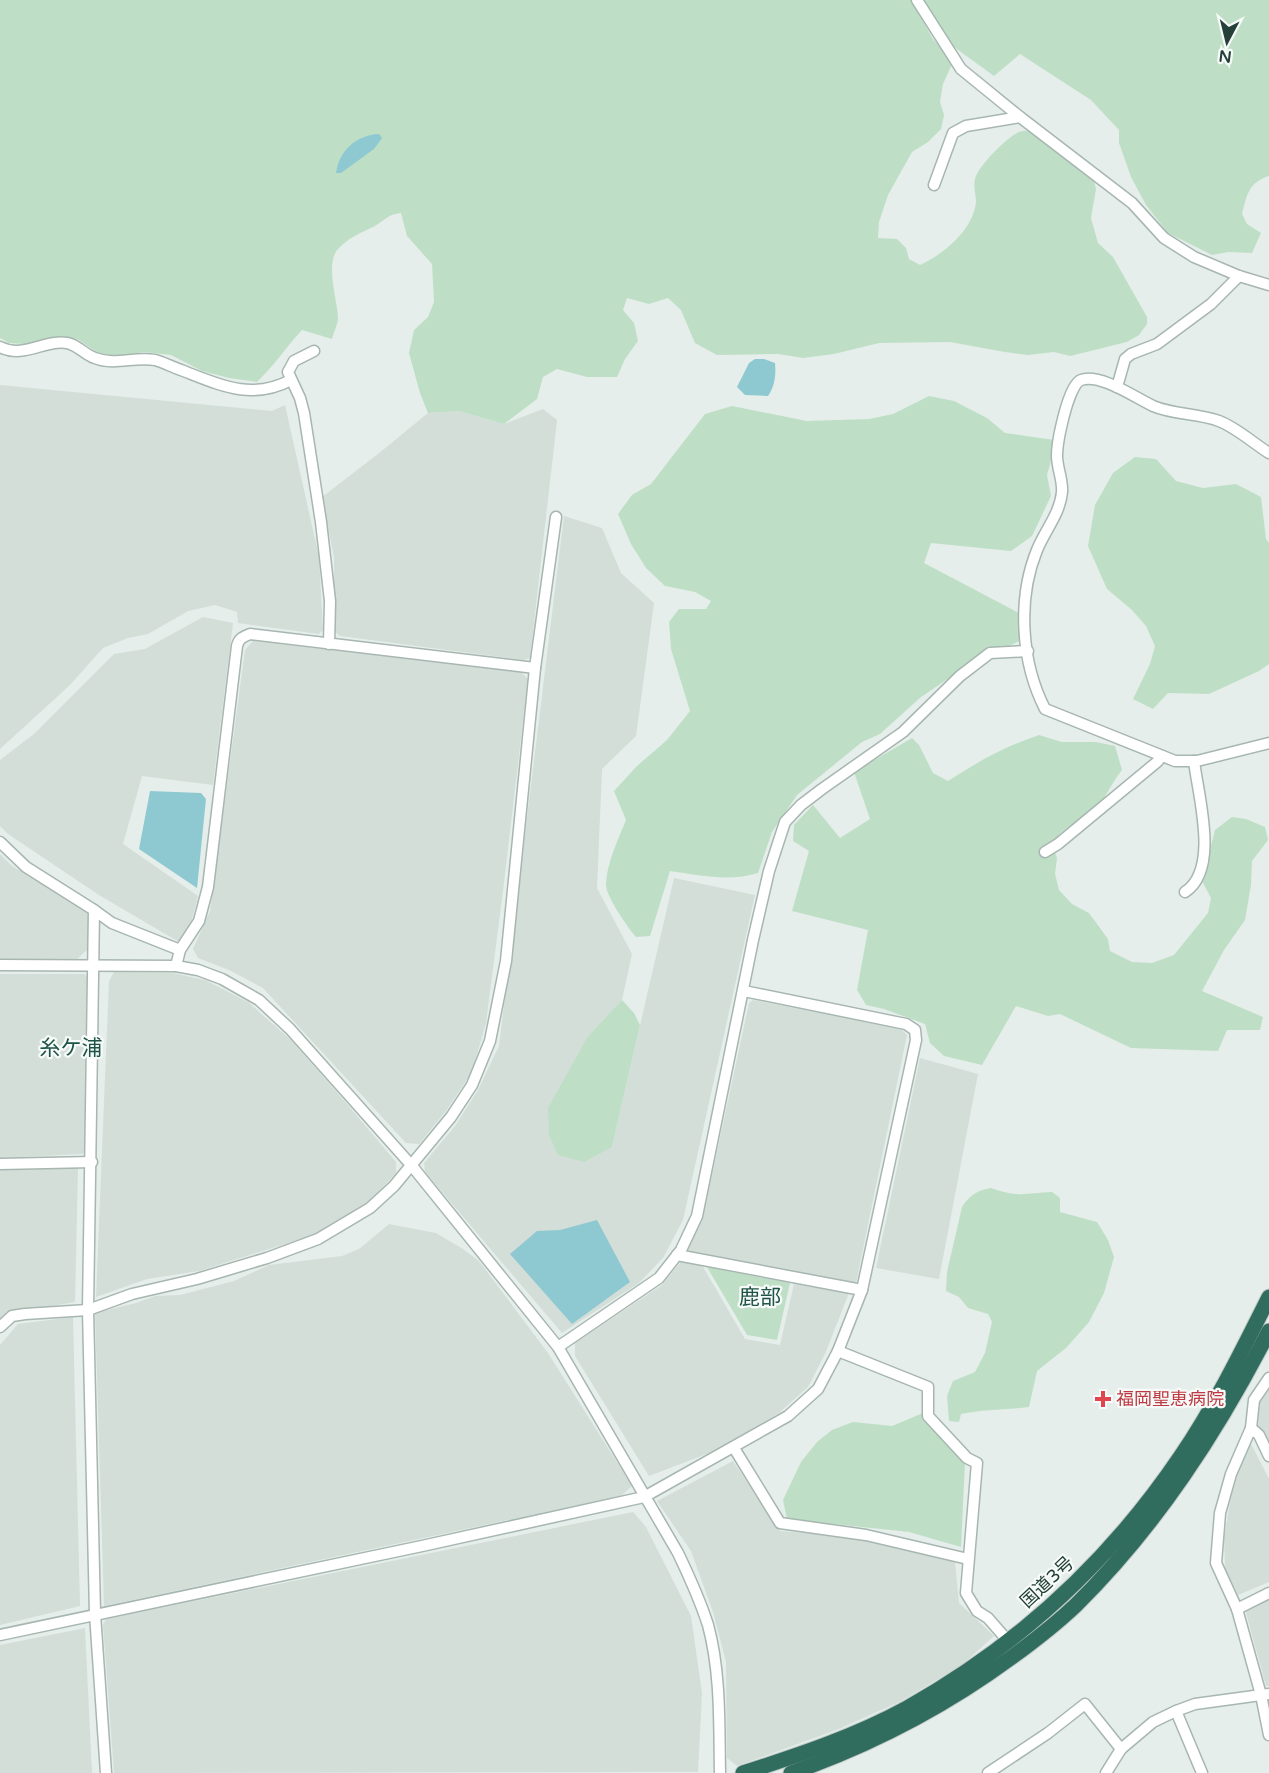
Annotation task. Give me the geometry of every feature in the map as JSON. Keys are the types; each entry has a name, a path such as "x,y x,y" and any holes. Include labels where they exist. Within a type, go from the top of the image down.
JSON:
{"highway":[{"name":"国道3号","path":"743,1773 827,1744 906,1708 966,1672 1026,1629 1064,1595 1106,1552 1139,1513 1181,1455 1238,1359 1269,1297"},
{"name":"国道3号","path":"791,1773 862,1746 914,1720 979,1681 1035,1640 1074,1607 1149,1525 1192,1465 1230,1404 1269,1331"}],"street":[{"path":"917,0 961,69 1132,203 1164,238 1194,257 1239,276 1269,285"},
{"path":"934,185 953,134 966,126 1020,117"},
{"path":"1117,387 1125,359 1131,354 1157,344 1211,304 1239,276"},
{"path":"0,346 3,349 26,351 57,342 70,343 94,358 112,363 154,360 220,385 250,391 267,391 291,380"},
{"path":"314,351 294,361 288,372 304,413 321,522 330,601 328,644"},
{"path":"1269,453 1222,422 1202,415 1179,413 1154,406 1117,387 1090,379 1082,379 1074,384 1067,403 1057,456 1062,490 1058,512 1041,540 1030,568 1024,617 1037,694 1045,709 1175,761 1194,761 1269,743"},
{"path":"0,1327 12,1316 88,1310 132,1294 197,1279 267,1258 318,1239 370,1209 412,1166 452,1117 472,1085 490,1041 506,961 535,668 556,516"},
{"path":"176,966 180,950 199,921 208,887 238,641 250,634 535,668"},
{"path":"558,1347 659,1278 678,1255 697,1215 769,870 785,822 801,805 903,732 960,676 990,653 1028,651"},
{"path":"1045,852 1058,844 1162,756"},
{"path":"1185,891 1194,886 1203,865 1205,827 1194,761"},
{"path":"0,842 26,867 112,923 180,950"},
{"path":"94,910 88,1310 95,1614 106,1773"},
{"path":"0,965 176,966 198,970 222,979 259,1000 290,1029 412,1166 558,1347 678,1553 693,1584 708,1627 717,1683 720,1773"},
{"path":"0,1635 644,1497 788,1416 818,1389 838,1352 862,1290 916,1040 915,1030 906,1024 744,991"},
{"path":"0,1164 92,1162"},
{"path":"678,1255 862,1290"},
{"path":"838,1352 928,1387 928,1416 967,1458 977,1463 966,1593 977,1611 988,1618 1008,1641"},
{"path":"1269,1378 1254,1400 1251,1428 1231,1474 1220,1513 1216,1550 1216,1563 1237,1609 1265,1694 1269,1735"},
{"path":"1251,1428 1259,1435 1269,1456"},
{"path":"734,1448 780,1523 866,1535 968,1559"},
{"path":"1237,1609 1269,1593"},
{"path":"1106,1773 1121,1749 1153,1722 1195,1704 1265,1694"},
{"path":"991,1773 1085,1704 1121,1749"},
{"path":"1176,1711 1202,1773"}],"shaded area":[{"path":"0,385 272,411 285,405 319,557 323,630 319,634 238,623 237,612 215,605 188,611 148,634 128,638 103,648 70,685 0,749"},
{"path":"543,409 557,420 530,658 523,660 340,636 334,631 334,557 322,497 428,413 459,411 504,424"},
{"path":"564,516 602,528 621,573 654,603 636,736 602,769 597,888 632,954 622,1000 588,1036 612,1147 674,878 755,895 683,1220 663,1258 639,1283 562,1333 425,1172 424,1163 455,1126 478,1090 499,1046"},
{"path":"203,617 233,623 213,785 142,776 123,844 198,896 191,923 179,942 99,895 8,834 0,826 0,760 34,734 114,654 145,649"},
{"path":"253,641 521,672 528,679 486,1023 472,1072 446,1111 419,1144 406,1143 263,988 229,970 198,958 193,949 210,911 245,650"},
{"path":"0,854 12,866 88,910 89,948 75,961 0,960"},
{"path":"114,972 173,973 205,980 248,1002 291,1040 347,1104 396,1162 396,1173 373,1198 323,1232 199,1271 147,1279 96,1297 109,981"},
{"path":"0,974 84,974 93,981 86,1151 82,1154 0,1158"},
{"path":"753,1000 901,1029 907,1035 856,1283 687,1251 703,1217 749,1003"},
{"path":"920,1058 978,1074 939,1279 876,1268"},
{"path":"78,1168 75,1302 11,1313 0,1324 0,1170"},
{"path":"389,1224 436,1233 479,1261 548,1353 632,1486 621,1496 104,1606 95,1313 155,1296 180,1295 234,1281 269,1265 342,1256 359,1249"},
{"path":"681,1262 702,1265 745,1339 780,1345 794,1284 849,1293 825,1354 808,1387 780,1412 730,1445 649,1476 575,1356 575,1343 662,1285"},
{"path":"73,1317 80,1606 0,1625 0,1345 18,1324"},
{"path":"1269,1388 1269,1447 1258,1428 1259,1403"},
{"path":"1248,1438 1269,1479 1269,1582 1238,1595 1225,1568 1224,1538 1230,1502"},
{"path":"733,1461 780,1531 882,1539 954,1552 959,1603 994,1636 962,1665 899,1702 839,1729 737,1766 727,1758 726,1662 713,1612 691,1551 657,1501"},
{"path":"633,1512 646,1527 691,1616 702,1693 698,1772 114,1773 103,1625 106,1619"},
{"path":"1269,1598 1269,1686 1266,1686 1245,1609"},
{"path":"85,1628 92,1773 0,1773 0,1645"}],"green space":[{"path":"0,0 911,0 933,39 953,62 943,84 940,102 944,115 941,129 928,142 912,152 888,195 879,222 878,238 897,239 906,248 909,259 920,265 947,248 963,231 974,212 975,179 987,160 1014,135 1021,131 1037,130 1093,178 1096,189 1091,218 1098,243 1113,257 1147,317 1147,324 1139,335 1127,342 1070,356 1054,352 1028,355 950,342 879,343 834,354 803,358 778,354 717,355 695,343 681,310 668,298 649,304 627,298 623,310 634,323 638,341 625,359 617,377 587,377 557,369 543,377 537,399 504,424 459,411 428,413 409,353 414,330 428,317 434,302 432,264 407,236 401,213 389,216 350,239 334,255 332,272 338,317 332,339 302,330 257,382 202,371 171,355 144,352 113,357 95,351 79,340 57,337 25,344 9,343 0,338"},
{"path":"922,0 1269,0 1269,176 1257,182 1250,190 1242,214 1247,224 1261,233 1252,253 1228,252 1212,255 1168,233 1146,205 1131,177 1119,143 1119,130 1091,100 1020,54 994,76 950,44"},
{"path":"929,396 954,401 987,418 1005,433 1054,440 1047,475 1051,496 1032,536 1011,551 931,543 924,563 1019,613 1019,641 958,672 921,697 880,734 862,742 797,795 772,832 758,873 725,877 670,871 650,936 636,937 609,896 606,884 616,843 626,820 614,791 637,766 667,740 690,711 671,649 669,622 679,609 706,609 711,601 695,592 665,586 646,568 631,544 618,514 632,495 651,484 705,414 732,406 807,421 869,419 893,414"},
{"path":"1135,457 1156,459 1176,481 1203,488 1236,484 1261,497 1266,539 1269,543 1269,664 1209,694 1168,693 1153,709 1133,699 1150,664 1155,646 1146,626 1132,610 1107,589 1088,546 1095,505 1113,473"},
{"path":"1039,735 1062,742 1096,742 1115,746 1122,770 1098,806 1061,833 1052,845 1057,858 1055,874 1059,890 1072,904 1089,913 1108,939 1110,951 1132,962 1152,963 1174,955 1208,913 1211,898 1202,881 1215,830 1232,817 1246,819 1265,827 1268,840 1252,861 1251,885 1245,920 1224,950 1202,991 1263,1017 1260,1030 1227,1030 1218,1051 1131,1048 1060,1014 1048,1016 1016,1006 982,1065 944,1056 930,1043 925,1024 866,1005 857,990 868,930 792,911 809,851 793,841 794,825 813,805 840,838 870,819 854,772 912,738 919,745 933,773 948,781 992,755"},
{"path":"622,1000 634,1013 640,1025 612,1147 584,1162 558,1155 549,1135 548,1108 588,1036"},
{"path":"991,1188 1015,1194 1052,1192 1060,1198 1060,1212 1097,1222 1108,1240 1114,1257 1104,1293 1089,1322 1066,1348 1037,1371 1029,1407 969,1412 961,1414 959,1422 949,1421 947,1396 953,1381 975,1372 985,1353 992,1322 988,1314 968,1308 959,1297 946,1291 947,1272 962,1207 974,1194"},
{"path":"707,1267 790,1283 777,1340 747,1335"},
{"path":"923,1413 954,1444 965,1463 961,1547 909,1532 787,1519 783,1500 801,1462 817,1442 832,1430 853,1422 892,1426"}],"water":[{"path":"379,134 382,138 374,149 341,173 336,173 341,157 350,145 363,137"},
{"path":"755,359 775,363 774,380 768,396 745,395 737,387 749,363"},
{"path":"150,791 201,793 206,799 197,888 139,849"},
{"path":"597,1220 630,1282 572,1324 510,1254 537,1231 560,1230"}],"place":[{"name":"福岡聖恵病院","path":"1103,1399"}],"district":[{"name":"糸ケ浦","path":"71,1048"},
{"name":"鹿部","path":"760,1297"}]}
